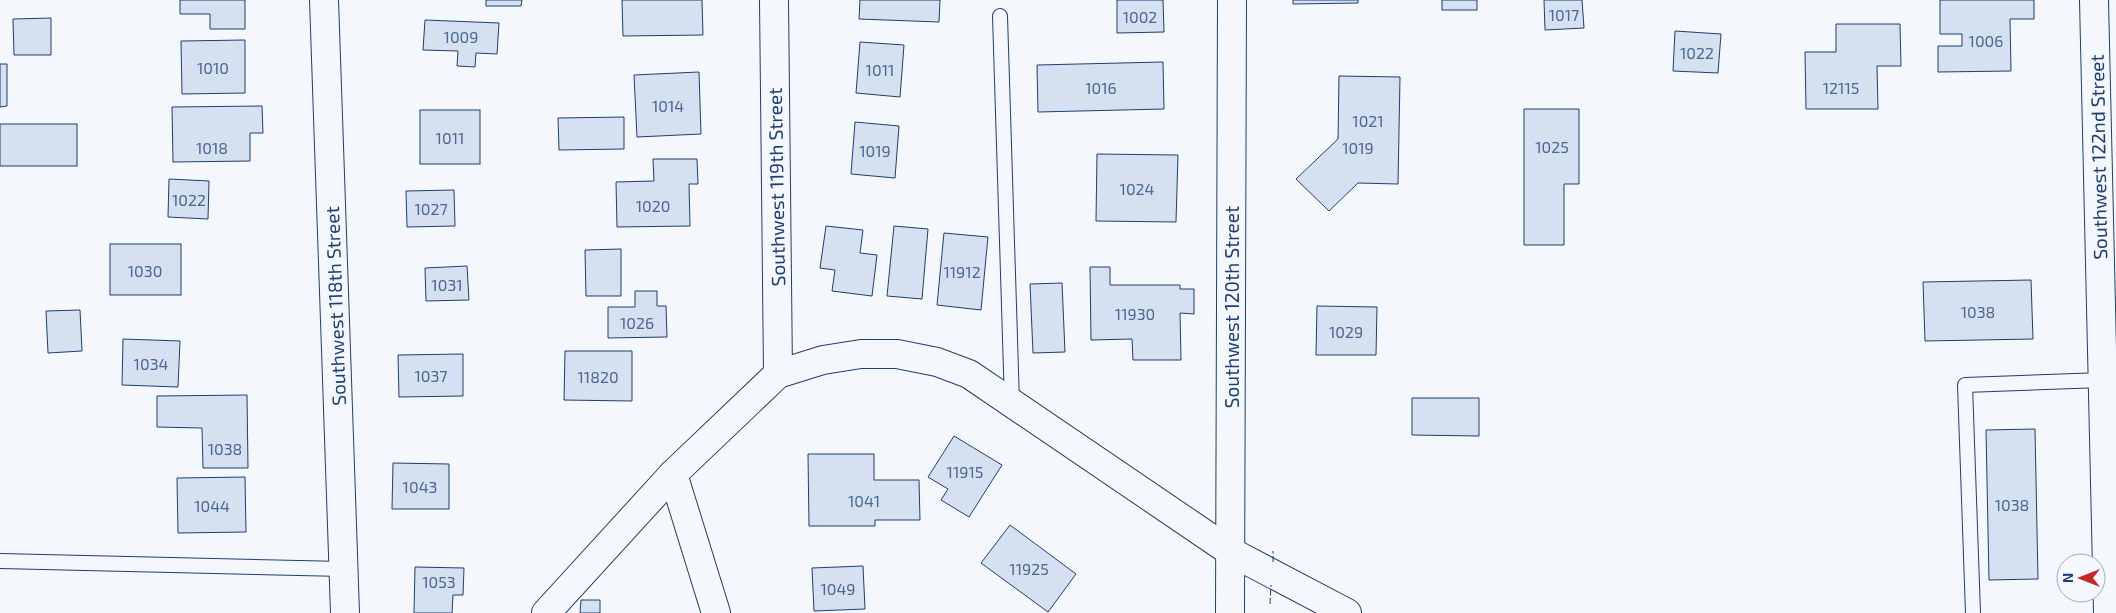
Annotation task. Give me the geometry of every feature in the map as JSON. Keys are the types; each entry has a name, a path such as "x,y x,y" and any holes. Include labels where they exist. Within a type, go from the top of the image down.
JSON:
{"street":[{"name":"Southwest 118th Street","path":"324,0 345,613"},
{"name":"Southwest 119th Street","path":"774,0 778,374"},
{"name":"Southwest 120th Street","path":"1230,613 1232,0"},
{"name":"Southwest 122nd Street","path":"2094,0 2103,380 2110,440 2108,613"},
{"path":"546,613 673,474 778,374 823,360 861,354 897,354 937,362 969,374 1231,552 1347,613"},
{"path":"673,474 716,613"}],"lane":[{"path":"1000,16 1012,403"},
{"path":"1973,613 1964,385 2103,380"},
{"path":"0,561 344,569"}],"building":[{"path":"180,0 245,0 245,29 210,29 210,14 180,14"},
{"path":"486,0 522,0 521,6 486,6"},
{"path":"622,0 702,0 703,35 623,36"},
{"path":"860,0 940,0 939,22 859,19"},
{"path":"1117,0 1163,0 1164,32 1117,33"},
{"path":"1293,0 1358,0 1358,3 1293,4"},
{"path":"1442,0 1477,0 1477,10 1442,10"},
{"path":"1544,0 1582,0 1584,28 1545,30"},
{"path":"1940,0 2034,0 2034,19 2010,19 2011,71 1938,72 1938,46 1962,46 1962,34 1940,34"},
{"path":"51,18 51,55 14,55 13,19"},
{"path":"425,20 499,23 497,54 476,53 475,67 457,66 458,51 423,50"},
{"path":"1836,24 1900,24 1901,66 1877,66 1878,109 1806,109 1805,52 1836,52"},
{"path":"1675,31 1721,34 1718,73 1673,71"},
{"path":"245,40 245,93 182,94 181,41"},
{"path":"860,42 904,45 900,97 856,93"},
{"path":"1163,62 1164,109 1038,112 1037,65"},
{"path":"0,64 7,64 7,106 0,107"},
{"path":"699,72 701,134 637,137 634,75"},
{"path":"1339,76 1400,77 1398,184 1358,183 1329,211 1296,179 1338,139"},
{"path":"262,106 263,133 250,133 250,161 173,162 172,107"},
{"path":"1524,109 1579,109 1579,184 1564,184 1564,245 1524,245"},
{"path":"420,110 480,110 480,164 420,164"},
{"path":"624,117 624,149 559,150 558,118"},
{"path":"855,122 899,126 895,178 851,174"},
{"path":"0,124 77,124 77,166 0,166"},
{"path":"1097,154 1178,155 1176,222 1096,221"},
{"path":"653,159 697,159 698,184 689,184 690,226 617,227 616,182 654,181"},
{"path":"169,179 209,181 208,219 168,217"},
{"path":"454,190 455,226 407,227 406,191"},
{"path":"826,226 863,230 860,253 877,255 872,296 832,291 835,270 820,268"},
{"path":"894,226 928,229 922,299 887,296"},
{"path":"944,233 988,237 981,310 937,305"},
{"path":"110,244 181,244 181,295 110,295"},
{"path":"621,249 621,296 586,296 585,250"},
{"path":"467,266 469,300 426,301 425,268"},
{"path":"1090,267 1110,267 1110,285 1180,285 1180,289 1194,289 1194,314 1180,313 1181,360 1133,360 1132,339 1091,340"},
{"path":"2031,280 2033,339 1925,341 1923,282"},
{"path":"1062,283 1065,352 1033,353 1030,284"},
{"path":"635,291 657,291 657,306 666,306 667,337 608,338 608,307 635,307"},
{"path":"1317,306 1377,307 1376,355 1316,355"},
{"path":"80,310 82,351 48,353 46,311"},
{"path":"123,339 180,341 178,387 122,385"},
{"path":"565,351 632,351 632,401 564,400"},
{"path":"463,354 463,396 399,397 398,355"},
{"path":"247,395 248,468 203,468 202,428 157,427 157,396"},
{"path":"1412,398 1479,398 1479,436 1412,435"},
{"path":"2035,429 2038,579 1989,580 1986,430"},
{"path":"954,436 1002,465 969,517 941,500 948,489 928,477"},
{"path":"808,454 874,454 874,480 919,480 920,520 875,520 875,526 809,526"},
{"path":"393,463 449,464 449,509 392,509"},
{"path":"245,477 246,532 178,533 177,478"},
{"path":"1010,525 1076,574 1048,612 981,563"},
{"path":"863,566 865,609 814,611 812,568"},
{"path":"415,567 464,568 463,595 453,595 452,613 414,613"},
{"path":"581,600 600,600 600,613 580,613"}],"fence":[{"path":"1273,551 1273,562"},
{"path":"1270,604 1271,585"}]}
